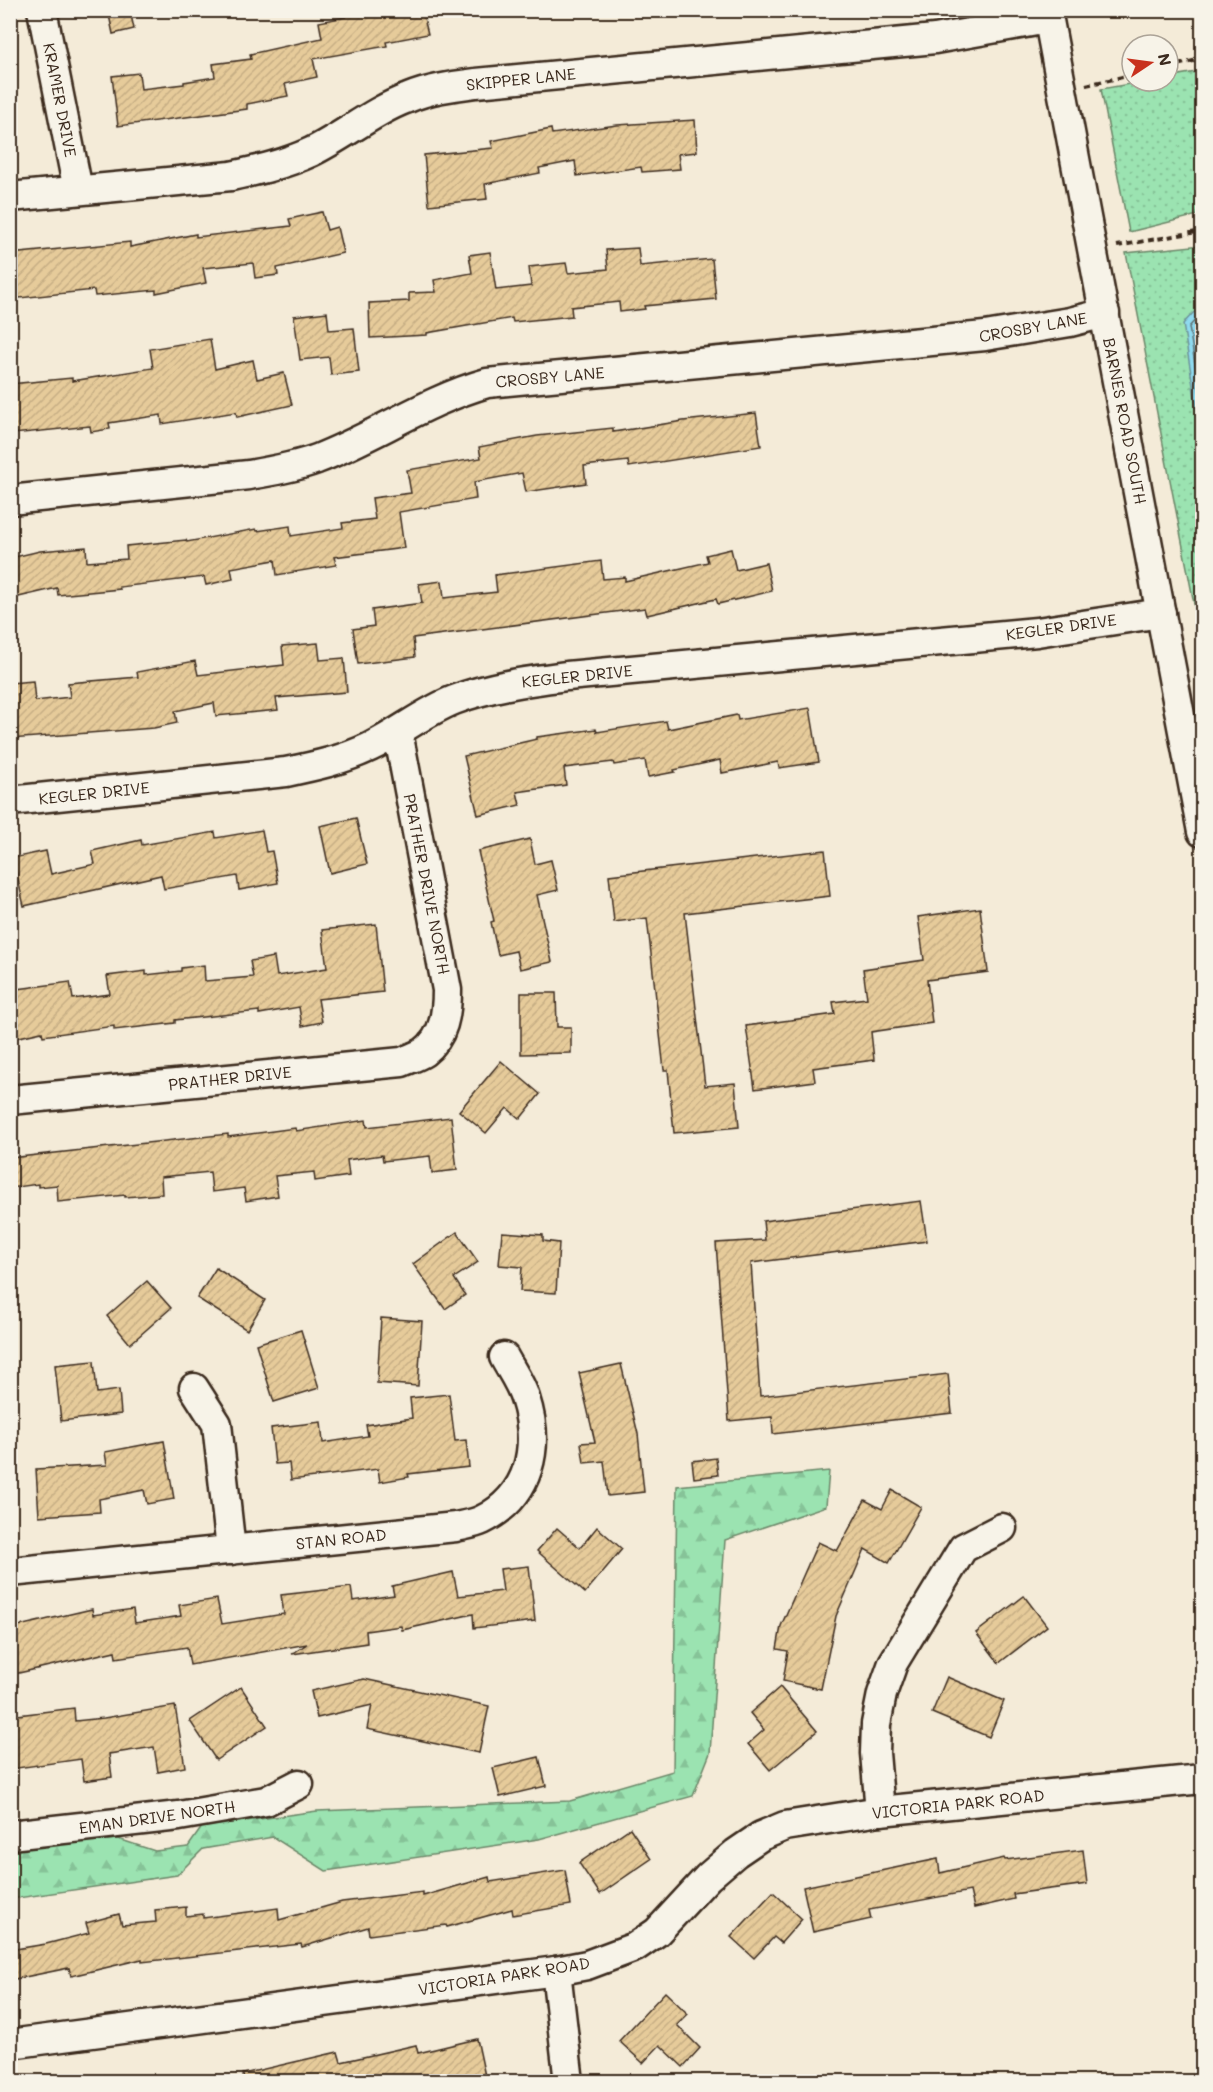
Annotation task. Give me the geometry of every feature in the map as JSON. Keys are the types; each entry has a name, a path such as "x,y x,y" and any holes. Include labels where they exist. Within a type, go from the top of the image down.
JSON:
{"street":[{"name":"KRAMER DRIVE","path":"42,10 78,190"},
{"name":"SKIPPER LANE","path":"10,197 231,176 284,164 312,152 408,97 444,88 935,39 1047,15"},
{"name":"BARNES ROAD SOUTH","path":"1047,15 1203,832"},
{"name":"CROSBY LANE","path":"10,500 249,475 285,469 317,459 346,446 459,391 487,383 986,336 1070,322 1105,313"},
{"name":"KEGLER DRIVE","path":"10,801 325,765 368,748 431,711 456,700 512,684 567,676 1037,632 1161,613"},
{"name":"PRATHER DRIVE NORTH","path":"398,732 447,990 447,1013 440,1035"},
{"name":"PRATHER DRIVE","path":"10,1100 402,1062 424,1052 440,1035"},
{"name":"STAN ROAD","path":"10,1572 456,1527 481,1521 504,1506 520,1490 529,1466 532,1434 525,1398 504,1357"},
{"path":"194,1388 217,1424 231,1550"},
{"path":"880,1811 875,1753 876,1724 882,1694 893,1663 963,1548 1002,1528"},
{"name":"VICTORIA PARK ROAD","path":"10,2044 556,1971 586,1965 635,1947 657,1932 708,1876 761,1836 785,1826 880,1811 1203,1779"},
{"name":"EMAN DRIVE NORTH","path":"10,1835 179,1816 266,1801 299,1784"},
{"path":"556,1971 569,2082"}],"path":[{"path":"1180,64 1203,59"},
{"path":"1062,90 1120,78"},
{"path":"1093,251 1203,231"}],"green space":[{"path":"1202,71 1202,214 1129,232 1101,89 1120,86 1120,93 1180,93 1180,75"},
{"path":"1202,245 1202,645 1126,253"},
{"path":"829,1471 826,1506 725,1540 710,1753 693,1796 539,1839 326,1871 273,1837 203,1849 177,1875 11,1899 10,1846 106,1835 155,1851 188,1847 202,1827 317,1811 570,1801 673,1771 677,1486"}],"water":[{"path":"1202,308 1202,441 1183,324 1193,313"}],"building":[{"path":"108,10 130,10 134,29 113,34"},
{"path":"345,10 422,10 428,34 386,42 387,46 313,59 317,77 285,84 288,96 247,104 247,109 118,126 112,76 139,73 141,89 184,84 184,82 215,77 213,64 251,59 250,54 322,38 319,22 346,17"},
{"path":"695,120 697,152 678,154 680,169 642,172 641,167 577,176 575,161 539,168 540,173 485,184 487,199 429,205 424,155 493,148 491,141 551,129 552,134 617,125"},
{"path":"322,212 327,230 337,227 343,253 277,268 278,275 255,278 253,263 203,268 206,283 156,293 156,290 95,296 94,290 10,299 10,254 130,242 130,247 196,234 196,237 291,226 289,219"},
{"path":"638,248 640,266 712,259 716,299 644,306 645,309 620,312 619,302 571,307 572,316 513,322 512,318 427,333 427,335 370,338 369,303 409,301 409,293 436,292 434,280 472,273 469,255 490,252 496,290 531,286 529,267 566,263 568,273 608,269 606,250"},
{"path":"327,312 329,330 354,328 359,372 331,375 329,357 300,360 294,316"},
{"path":"210,339 215,369 253,360 257,379 284,373 292,405 237,417 236,412 162,424 161,415 109,423 110,429 91,432 90,426 13,434 10,384 72,378 72,381 153,368 150,349"},
{"path":"756,413 761,446 629,467 628,461 584,466 586,483 526,492 522,473 474,482 476,499 399,512 404,548 334,557 336,565 277,575 275,560 231,568 233,579 206,585 204,577 58,595 57,588 10,599 10,558 40,551 86,547 87,562 127,559 126,546 186,540 187,542 256,529 257,531 290,526 291,536 343,528 342,523 375,519 372,498 411,493 407,470 481,458 479,447 537,436 613,428 613,432"},
{"path":"731,549 736,570 766,563 772,591 718,604 716,599 647,615 645,608 413,638 415,657 358,664 353,629 374,626 372,610 422,603 419,584 442,581 444,598 497,592 495,575 601,561 603,579 625,577 625,581 708,562 706,555"},
{"path":"318,643 320,660 344,658 347,692 276,698 278,710 216,716 214,703 175,711 177,723 154,728 10,739 10,683 33,681 35,701 70,697 68,683 138,677 137,672 195,661 198,675 284,665 282,646"},
{"path":"810,708 819,762 779,768 778,762 722,773 720,760 648,777 645,760 614,765 613,762 564,768 566,785 517,792 520,805 478,815 464,756 537,739 537,737 596,729 597,732 666,721 668,729 737,715 738,720"},
{"path":"356,818 367,864 330,873 320,826"},
{"path":"262,830 266,852 272,851 278,883 239,890 237,876 164,889 161,875 24,906 13,858 46,851 51,874 95,864 92,851 141,840 142,845 215,832 216,838"},
{"path":"530,839 535,864 551,860 558,890 537,895 552,962 520,969 516,951 498,955 491,922 494,921 478,851"},
{"path":"825,850 830,896 685,913 705,1086 735,1083 739,1127 674,1133 668,1070 664,1070 647,918 614,922 609,875"},
{"path":"980,908 988,972 927,980 932,1023 871,1032 874,1060 813,1068 815,1081 755,1089 746,1026 835,1014 833,1002 867,998 863,969 924,960 918,917"},
{"path":"376,924 383,992 318,999 322,1022 302,1026 299,1007 259,1014 259,1011 175,1020 175,1023 114,1030 114,1026 43,1036 42,1032 10,1039 10,990 70,982 73,999 110,994 107,976 146,971 146,975 181,971 181,968 204,965 205,981 253,977 250,961 274,957 277,976 327,968 322,930"},
{"path":"521,993 556,993 557,1027 571,1027 571,1053 521,1054"},
{"path":"501,1061 540,1094 520,1119 507,1108 486,1133 459,1111"},
{"path":"451,1117 457,1170 432,1173 430,1156 383,1161 382,1155 347,1160 349,1176 315,1181 314,1172 275,1176 278,1196 246,1201 244,1188 212,1192 210,1172 161,1177 162,1194 125,1197 125,1195 58,1202 57,1185 38,1187 38,1184 10,1188 10,1158 228,1134 228,1137 295,1128 296,1131 366,1120 367,1127"},
{"path":"921,1201 927,1241 751,1263 760,1396 948,1374 952,1413 773,1434 772,1417 729,1421 716,1243 765,1240 763,1221"},
{"path":"457,1232 478,1262 454,1278 465,1295 445,1309 413,1264"},
{"path":"502,1232 543,1235 543,1241 559,1243 556,1293 520,1291 522,1267 499,1265"},
{"path":"216,1268 265,1300 247,1330 197,1298"},
{"path":"147,1281 171,1308 130,1344 107,1316"},
{"path":"381,1318 422,1321 418,1386 377,1383"},
{"path":"301,1330 319,1388 274,1402 256,1344"},
{"path":"94,1361 97,1393 119,1390 121,1414 61,1421 55,1365"},
{"path":"621,1364 638,1434 644,1492 608,1496 604,1461 584,1463 581,1443 595,1442 579,1373"},
{"path":"449,1394 455,1441 466,1440 469,1467 408,1474 409,1477 380,1482 378,1469 291,1480 289,1463 275,1464 271,1428 321,1422 323,1443 368,1436 366,1425 412,1418 410,1398"},
{"path":"164,1441 174,1499 147,1504 144,1490 99,1499 100,1512 39,1516 36,1469 107,1465 105,1452"},
{"path":"716,1458 718,1475 694,1478 692,1461"},
{"path":"892,1490 921,1507 889,1563 865,1549 836,1616 821,1689 783,1681 788,1651 777,1649 781,1626 818,1542 837,1551 865,1500 882,1509"},
{"path":"597,1527 622,1549 585,1593 537,1551 557,1528 580,1548"},
{"path":"529,1566 535,1621 474,1628 473,1614 402,1630 401,1626 366,1631 367,1643 292,1654 307,1644 190,1665 187,1647 116,1658 115,1651 10,1675 10,1628 92,1609 93,1615 133,1609 135,1623 181,1616 179,1605 217,1599 222,1624 284,1614 281,1595 351,1587 353,1601 394,1595 392,1586 453,1572 458,1596 503,1591 500,1569"},
{"path":"1024,1596 1047,1626 999,1663 976,1633"},
{"path":"947,1677 1004,1701 989,1737 932,1713"},
{"path":"364,1679 489,1706 479,1753 367,1729 372,1705 317,1718 311,1691"},
{"path":"241,1687 267,1726 216,1760 190,1721"},
{"path":"780,1687 817,1731 770,1770 748,1744 764,1730 750,1713"},
{"path":"175,1706 185,1767 158,1772 154,1747 109,1754 112,1777 84,1781 81,1759 10,1769 10,1716 74,1708 75,1721"},
{"path":"539,1757 546,1786 500,1797 493,1768"},
{"path":"630,1828 651,1859 600,1894 579,1863"},
{"path":"1083,1850 1087,1884 1013,1894 1014,1899 974,1908 970,1891 869,1910 871,1919 813,1932 803,1887 938,1859 940,1873 1004,1858 1005,1860"},
{"path":"565,1870 571,1905 513,1915 512,1909 447,1927 446,1925 369,1935 368,1927 302,1947 301,1944 142,1962 142,1959 71,1976 69,1968 10,1980 10,1950 89,1933 86,1923 119,1914 122,1925 156,1922 155,1910 186,1907 186,1916 203,1914 203,1918 278,1908 279,1920 342,1902 423,1892 423,1896 489,1877 490,1882"},
{"path":"773,1892 802,1919 781,1943 774,1937 754,1958 731,1937"},
{"path":"665,1992 688,2014 677,2025 700,2048 683,2067 660,2045 643,2063 619,2041"},
{"path":"477,2039 485,2076 460,2082 244,2082 243,2074 338,2052 341,2062 416,2045 418,2053"}]}
